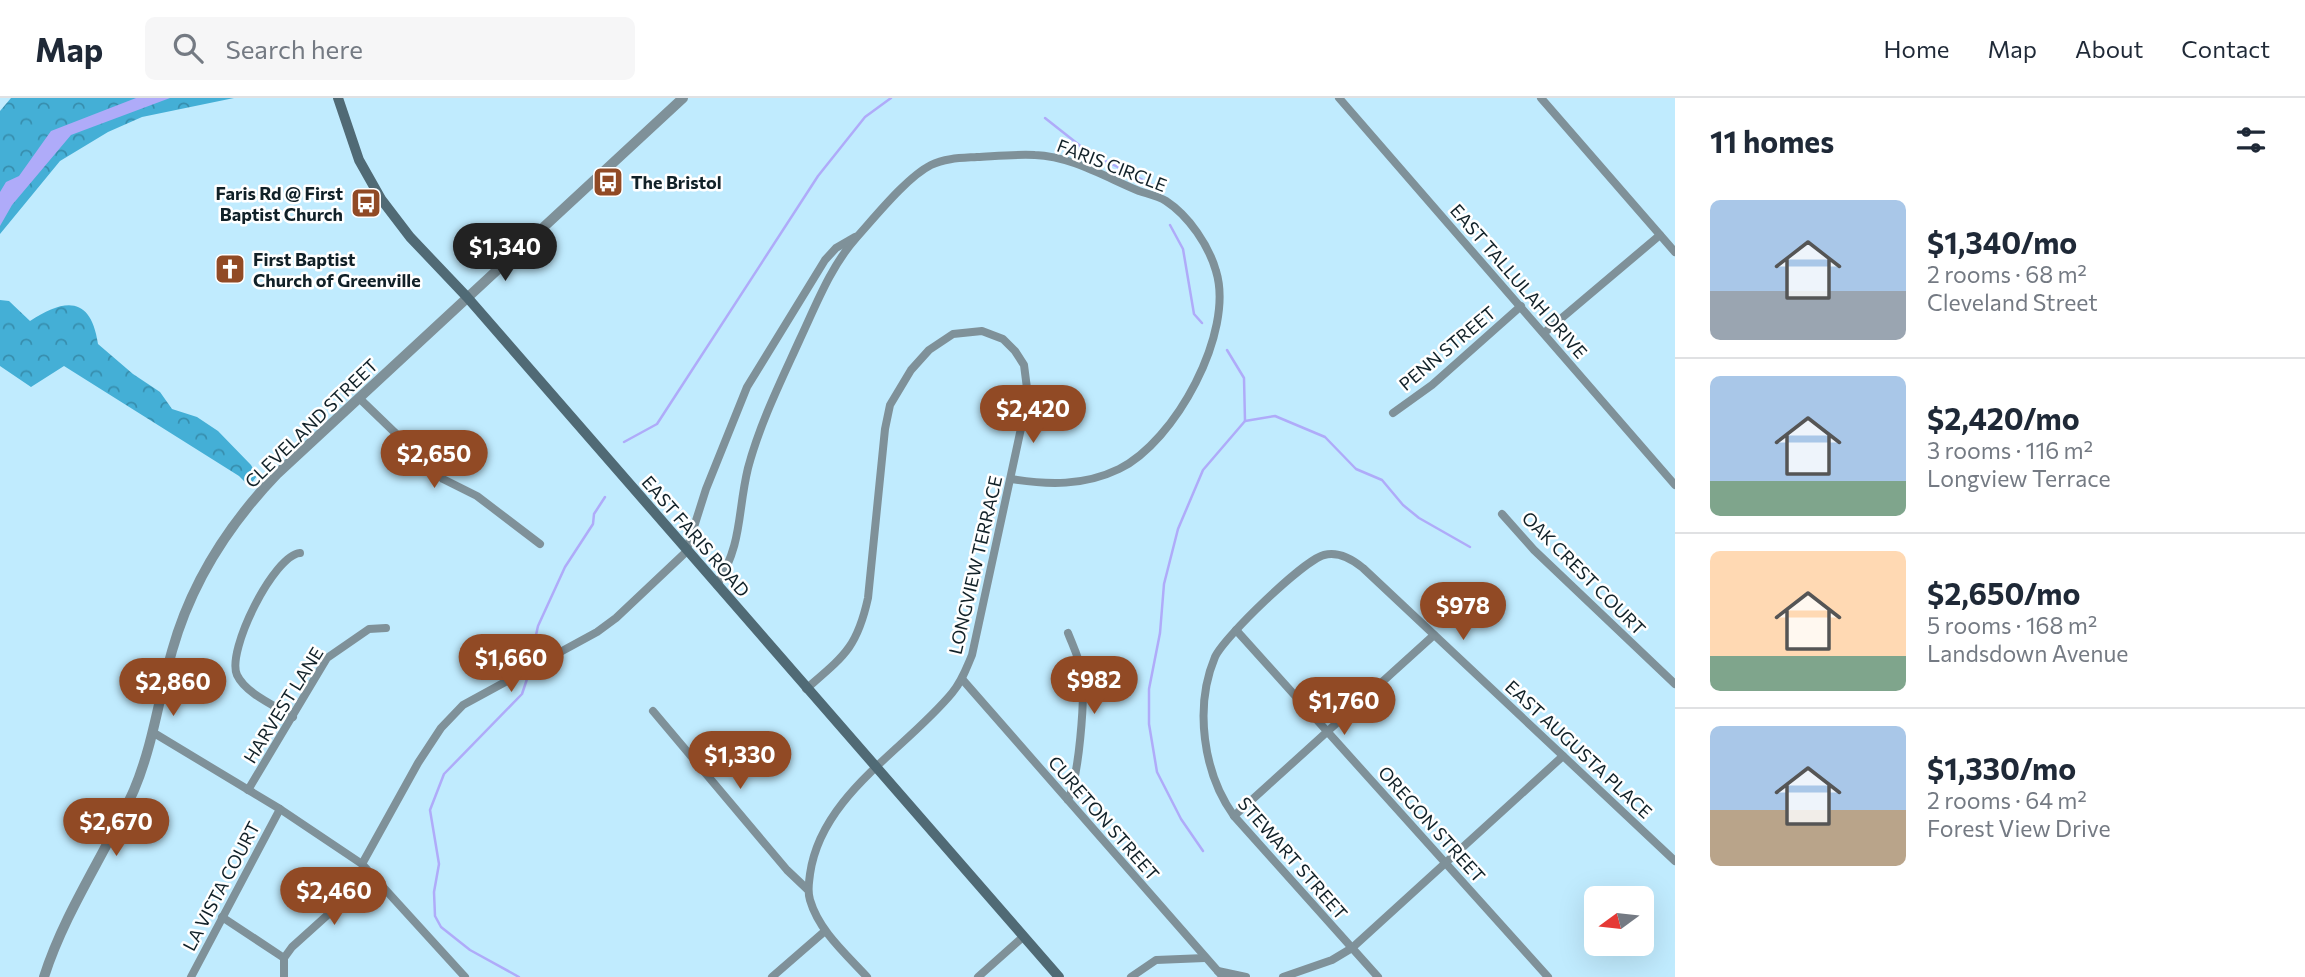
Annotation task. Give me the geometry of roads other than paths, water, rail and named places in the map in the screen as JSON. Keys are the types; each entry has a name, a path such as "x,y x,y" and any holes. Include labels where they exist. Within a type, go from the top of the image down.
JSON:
{"main road":[{"name":"EAST FARIS ROAD","path":"338,98 359,160 381,199 410,237 467,297 686,552 1059,977"}],"street":[{"name":"CLEVELAND STREET","path":"44,977 62,933 133,791 154,733 172,649 187,607 226,535 277,474 683,98"},
{"name":"EAST TALLULAH DRIVE","path":"1339,98 1675,485"},
{"path":"1541,98 1675,252"},
{"name":"FARIS CIRCLE","path":"717,585 736,546 744,486 768,409 817,304 846,250 915,177 933,164 953,159 1037,155 1082,167 1167,202 1186,220 1207,249 1220,286 1219,312 1212,344 1185,400 1160,435 1124,467 1095,478 1055,484 1011,479"},
{"path":"1544,333 1660,235"},
{"name":"FARIS CIRCLE","path":"686,552 706,489 747,387 825,260 846,241 858,236"},
{"name":"PENN STREET","path":"1393,413 1432,385 1521,306"},
{"name":"LONGVIEW TERRACE","path":"806,689 842,658 853,645 863,623 869,598 885,429 890,405 911,370 929,350 953,334 972,330 1003,339 1024,365 1028,396 978,634 962,679 930,717 875,768 819,838 807,889"},
{"path":"359,398 443,479 477,496 540,544"},
{"name":"OAK CREST COURT","path":"1502,514 1534,550 1675,684"},
{"path":"362,864 418,762 441,728 463,705 597,632 616,618 686,552"},
{"path":"293,717 243,683 236,671 235,658 256,604 282,562 288,556 300,553"},
{"name":"EAST AUGUSTA PLACE","path":"1236,630 1307,564 1331,554 1352,559 1675,861"},
{"name":"HARVEST LANE","path":"248,790 332,653 369,629 386,628"},
{"name":"OREGON STREET","path":"1236,630 1548,977"},
{"name":"STEWART STREET","path":"1236,630 1216,656 1208,681 1204,715 1212,774 1234,816 1378,977"},
{"path":"1068,633 1080,666 1082,688 1075,784 1068,800"},
{"path":"1234,816 1434,635"},
{"name":"CURETON STREET","path":"962,679 1220,974"},
{"path":"653,711 787,870 807,889 825,930 867,977"},
{"path":"154,733 280,809 362,864 465,977"},
{"path":"1283,977 1332,960 1352,948 1563,756"},
{"name":"LA VISTA COURT","path":"191,977 280,809"},
{"path":"284,977 284,958 299,940 373,874"},
{"path":"222,918 284,958"},
{"path":"772,977 825,930"},
{"path":"978,977 1023,937"},
{"path":"1131,977 1156,960 1205,958"},
{"path":"1220,974 1246,977"}],"waterway":[{"path":"624,442 657,424 818,176 865,117 891,98"},
{"path":"1045,118 1088,152 1153,185"},
{"path":"1170,225 1183,249 1194,314 1202,323"},
{"path":"1203,851 1181,819 1157,772 1149,724 1149,689 1160,633 1164,584 1178,529 1203,470 1245,421 1244,378 1227,350"},
{"path":"1245,421 1275,416 1325,437 1356,469 1382,480 1403,505 1419,518 1470,547"},
{"path":"530,662 538,626 565,567 593,524 594,514 605,497"},
{"path":"519,977 470,950 441,927 435,916 434,892 439,864 430,810 444,774 522,694 528,676"}],"place":[{"name":"The Bristol","path":"608,182"},
{"name":"Faris Rd @ First Baptist Church","path":"366,203"},
{"name":"First Baptist Church of Greenville","path":"230,269"}]}
